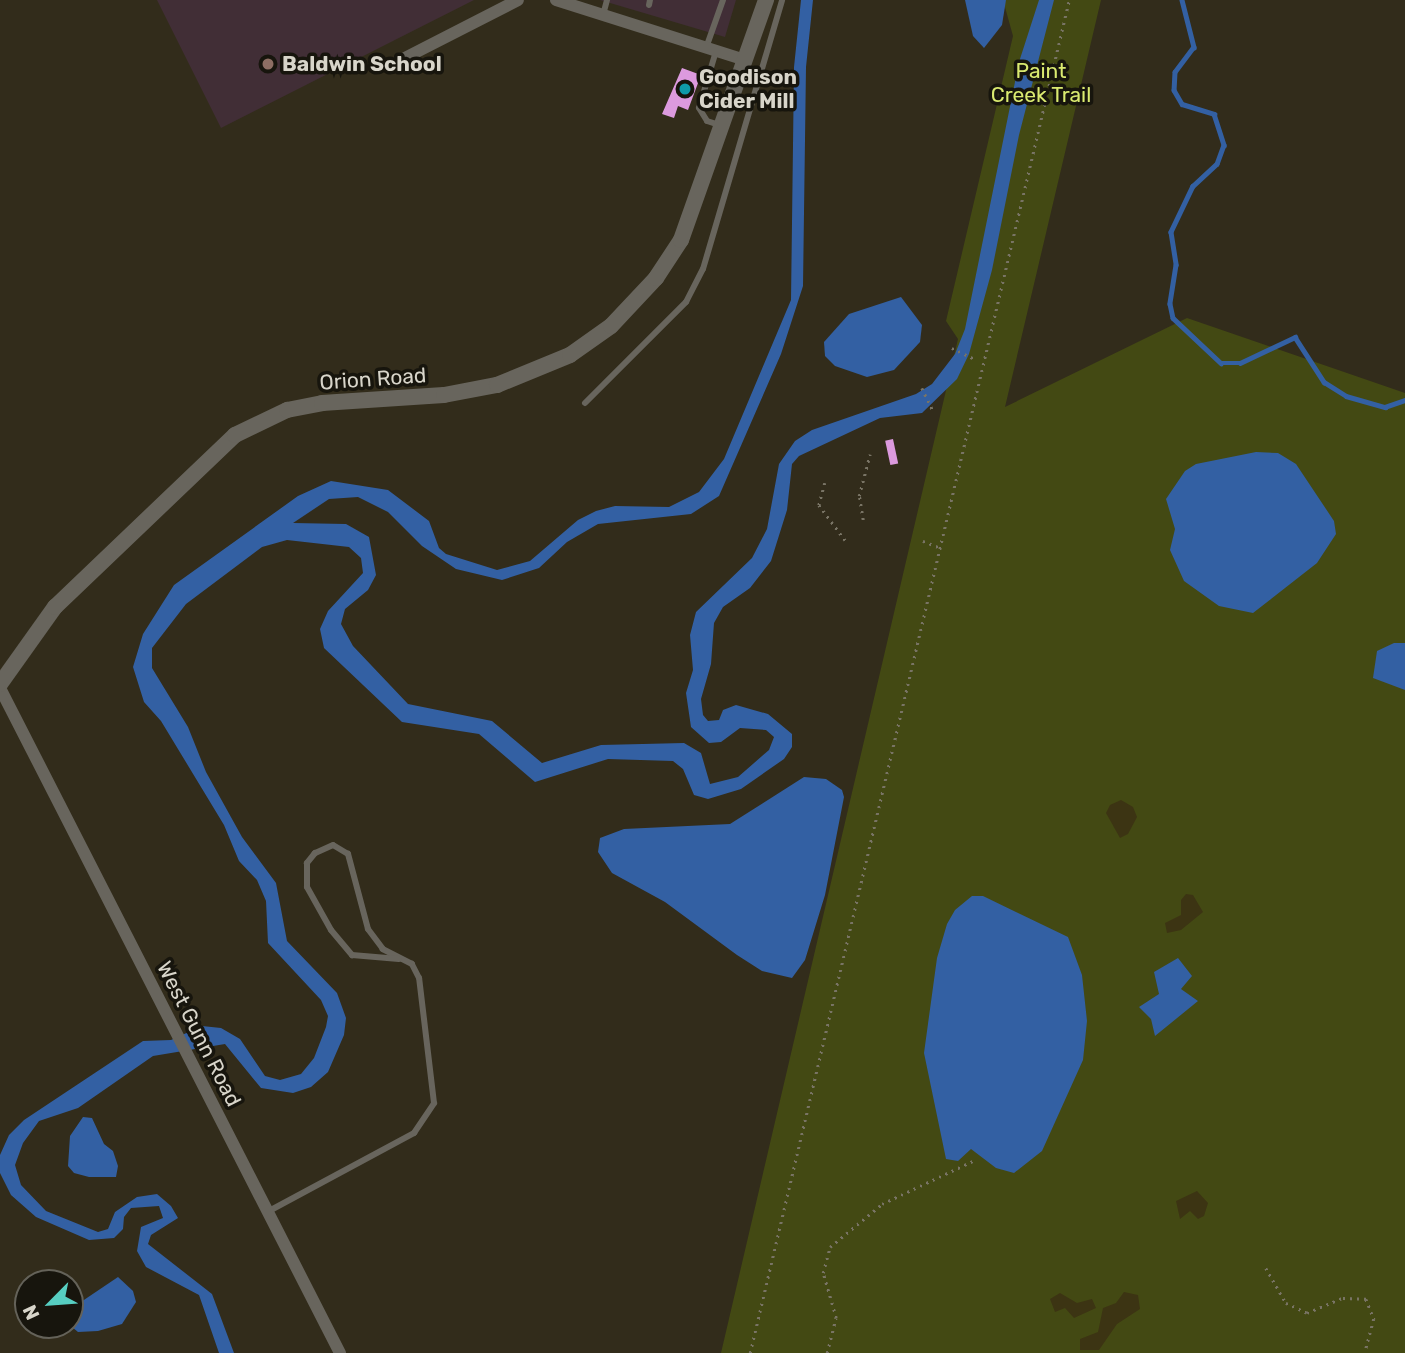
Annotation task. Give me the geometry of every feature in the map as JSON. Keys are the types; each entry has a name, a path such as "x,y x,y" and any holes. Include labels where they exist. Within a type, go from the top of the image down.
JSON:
{"street":[{"path":"395,63 518,0"},
{"name":"Orion Road","path":"0,686 55,607 235,435 287,410 322,403 444,395 526,376 570,355 611,326 656,278 681,240 724,127 766,0"},
{"path":"560,1 745,60"},
{"name":"West Gunn Road","path":"0,686 340,1353"}],"lane":[{"path":"602,16 607,0"},
{"path":"723,0 699,108 707,121 724,127"},
{"path":"585,403 686,302 703,270 782,0"},
{"path":"269,1211 414,1133 427,1120 434,1103 419,978 412,964 383,949 363,920 348,854 334,845 315,853 307,863 307,887 331,930 352,955 400,959"}],"path":[{"path":"750,1353 1069,0"},
{"path":"952,348 975,359"},
{"path":"922,388 933,411"},
{"path":"863,520 859,496 870,454"},
{"path":"825,483 819,505 845,540"},
{"path":"923,541 940,548"},
{"path":"827,1353 836,1318 823,1273 830,1247 882,1204 975,1160"},
{"path":"1266,1268 1286,1303 1307,1313 1343,1298 1366,1299 1374,1319 1365,1353"}],"shaded area":[{"name":"Baldwin School","path":"157,0 474,0 221,128"},
{"path":"600,0 736,0 725,37"}],"green space":[{"name":"Paint Creek Trail","path":"1003,0 1101,0 1005,407 1187,318 1405,393 1405,1353 721,1353 958,339 946,321 1013,36"}],"sand":[{"path":"1121,800 1133,807 1137,817 1128,834 1120,838 1106,813 1110,805"},
{"path":"1186,894 1193,895 1203,912 1181,930 1167,933 1165,923 1181,915 1181,900"},
{"path":"1197,1191 1208,1203 1204,1216 1198,1219 1190,1211 1180,1219 1176,1201"},
{"path":"1124,1292 1138,1295 1140,1309 1117,1324 1099,1350 1080,1350 1080,1339 1098,1332 1103,1308 1116,1303"},
{"path":"1060,1293 1077,1303 1092,1299 1096,1308 1074,1318 1065,1308 1055,1312 1050,1299"}],"water":[{"path":"801,0 813,0 806,67 803,286 781,354 719,496 691,514 598,524 567,542 539,568 502,580 456,569 422,546 388,512 358,497 329,499 293,523 346,524 369,537 376,575 368,590 345,609 341,624 353,646 408,704 492,721 542,763 601,745 684,743 701,753 710,784 738,777 769,750 774,737 766,730 740,728 721,742 709,743 691,727 686,693 693,670 690,635 696,612 752,558 767,529 779,464 795,441 812,430 916,394 932,384 955,354 965,329 1019,62 1039,0 1054,0 1019,135 992,270 969,354 957,379 922,413 880,418 799,456 792,464 787,510 771,561 750,588 723,607 714,623 711,664 701,699 703,715 708,721 719,720 723,710 736,705 768,714 792,734 792,747 784,759 741,789 708,799 694,795 683,769 673,761 608,759 535,782 479,734 402,722 324,648 320,629 328,611 363,573 361,558 349,547 287,540 262,547 186,604 152,648 152,668 188,727 206,772 242,837 276,883 287,941 337,993 346,1018 344,1035 328,1072 311,1087 293,1093 261,1088 225,1044 153,1056 78,1108 39,1121 23,1143 15,1165 21,1185 46,1211 98,1232 108,1229 115,1212 137,1197 157,1194 171,1206 178,1218 151,1235 148,1244 212,1294 234,1353 219,1353 199,1295 146,1267 137,1251 141,1227 163,1218 159,1206 131,1208 124,1217 123,1229 114,1238 89,1240 36,1217 11,1195 0,1173 0,1155 9,1135 24,1120 143,1041 171,1040 202,1026 221,1028 240,1039 265,1076 280,1080 301,1074 314,1058 326,1027 328,1016 321,1000 268,943 266,901 257,880 239,861 224,825 161,721 144,702 133,667 143,634 174,585 298,496 331,481 388,490 429,521 439,548 446,554 497,570 530,561 578,520 596,511 615,506 669,507 699,492 724,459 791,300 794,67"},
{"path":"965,0 1006,0 1002,25 984,48 973,36"},
{"path":"901,297 922,325 920,342 894,370 867,377 835,366 825,356 824,342 849,314"},
{"path":"1256,452 1278,453 1296,464 1334,521 1336,534 1317,563 1253,613 1219,606 1184,581 1170,550 1175,529 1166,499 1185,471 1196,464"},
{"path":"1394,643 1405,643 1405,690 1373,678 1377,651"},
{"path":"804,777 826,779 842,790 844,797 825,895 805,960 792,978 762,971 737,955 665,902 612,873 598,852 600,838 624,829 730,824"},
{"path":"972,896 983,896 1068,937 1082,975 1087,1021 1083,1060 1042,1151 1014,1173 996,1168 971,1149 958,1161 946,1159 924,1053 937,958 947,924 955,910"},
{"path":"1178,958 1192,976 1181,989 1198,1001 1155,1036 1151,1019 1139,1007 1159,994 1154,972"},
{"path":"83,1117 92,1118 104,1144 113,1151 118,1166 116,1177 89,1177 74,1173 68,1166 70,1136"},
{"path":"118,1277 133,1291 136,1302 122,1324 84,1332 84,1300"}],"building":[{"name":"Goodison Cider Mill","path":"682,68 701,75 688,110 678,106 674,118 662,114"},
{"path":"893,439 898,463 890,465 885,441"}],"waterway":[{"path":"1182,0 1194,47 1175,72 1174,90 1182,104 1214,114 1224,145 1217,164 1193,186 1171,232 1176,265 1170,304 1173,318 1221,363 1240,363 1295,337 1324,382 1346,396 1385,407 1405,400"}],"place":[{"name":"Baldwin School","path":"268,64"},
{"name":"Goodison Cider Mill","path":"685,89"}]}
